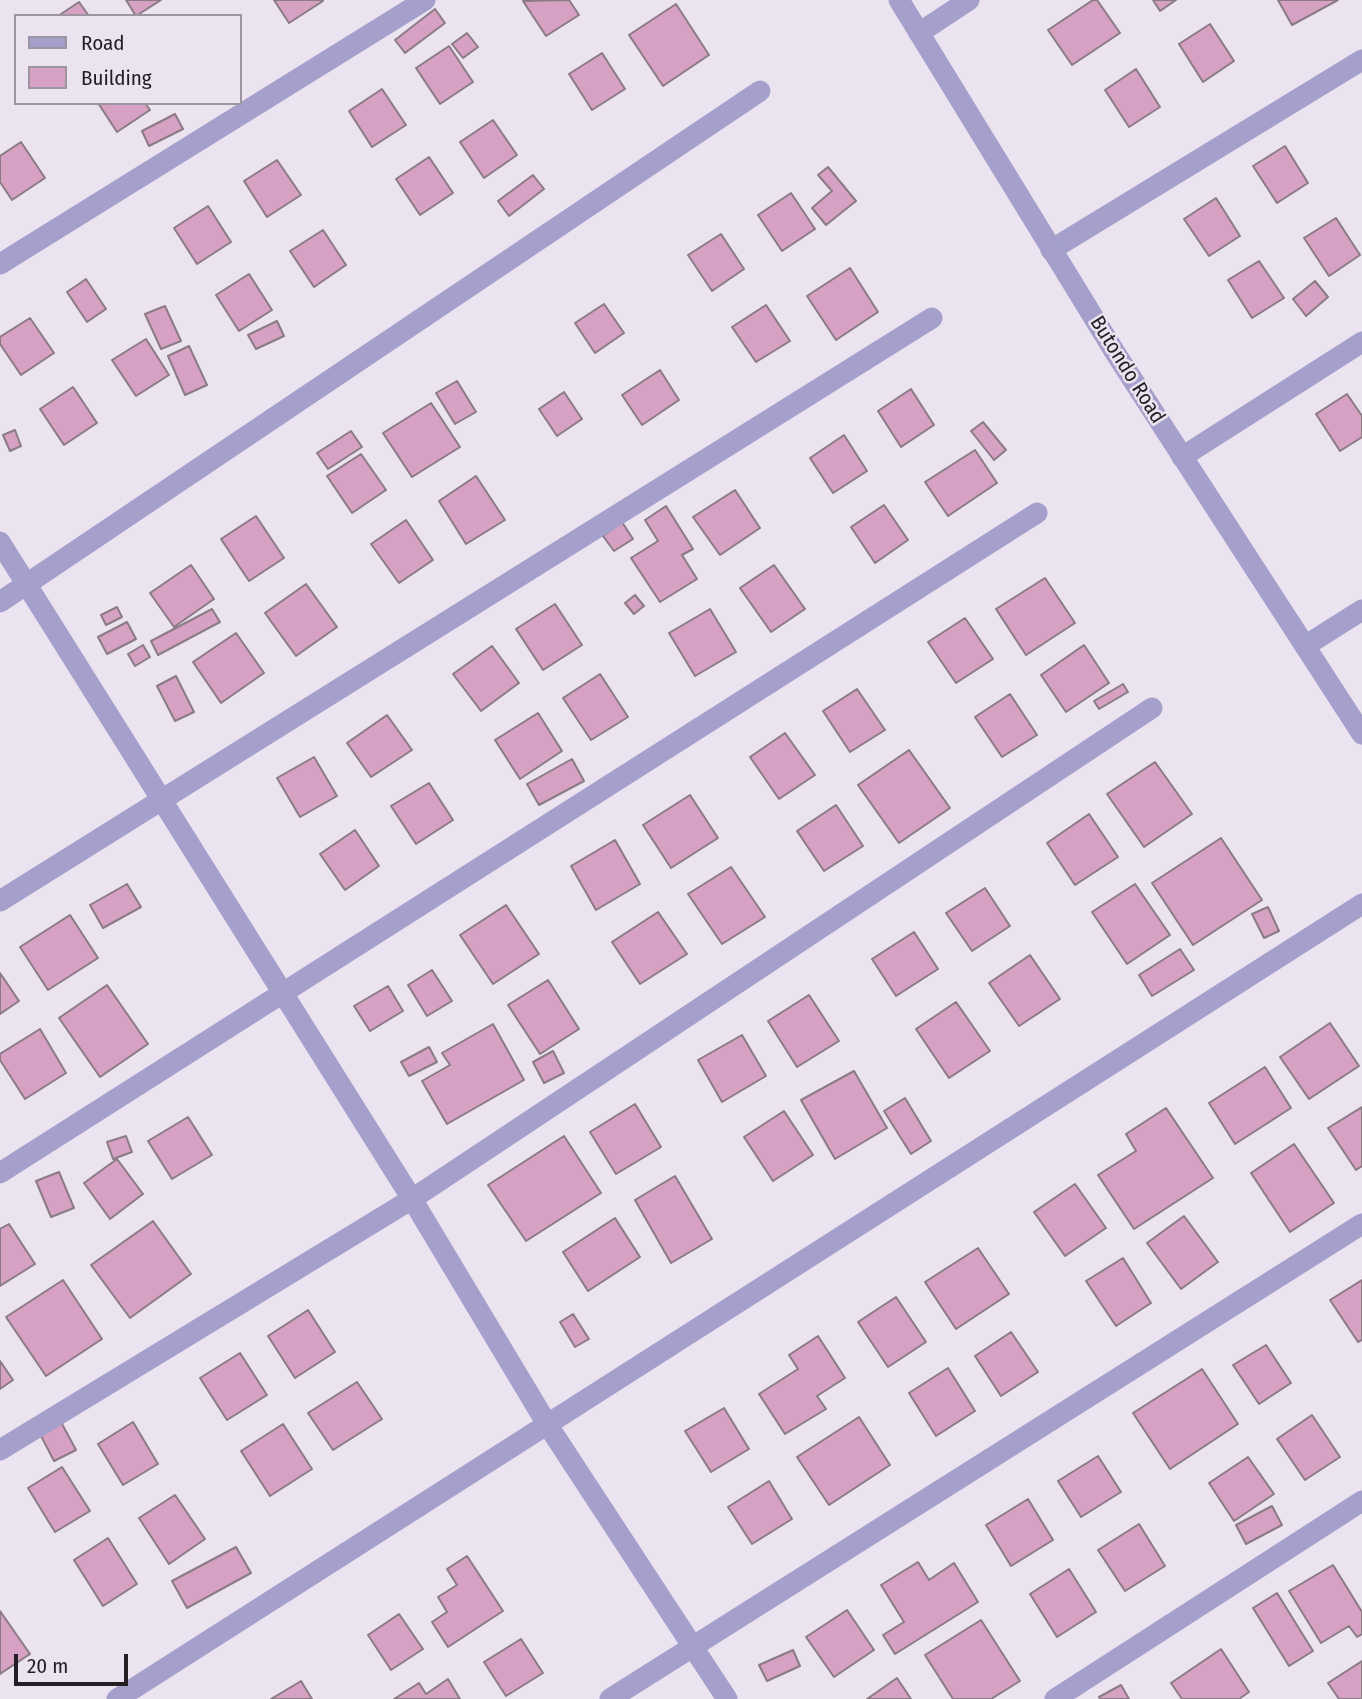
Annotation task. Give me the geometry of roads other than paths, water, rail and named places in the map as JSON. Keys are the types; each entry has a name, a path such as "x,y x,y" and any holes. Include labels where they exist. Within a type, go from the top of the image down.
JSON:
{"street":[{"path":"0,264 425,0"},
{"name":"Butondo Road","path":"899,0 1051,250 1362,734"},
{"path":"919,33 969,0"},
{"path":"1051,250 1362,60"},
{"path":"0,602 760,90"},
{"path":"0,901 932,318"},
{"path":"1182,457 1362,342"},
{"path":"0,1173 1037,513"},
{"path":"0,542 412,1199 547,1424 727,1699"},
{"path":"1305,646 1362,610"},
{"path":"0,1450 412,1199 1152,708"},
{"path":"117,1699 1362,904"},
{"path":"610,1699 1362,1224"},
{"path":"1055,1699 1362,1500"}]}
